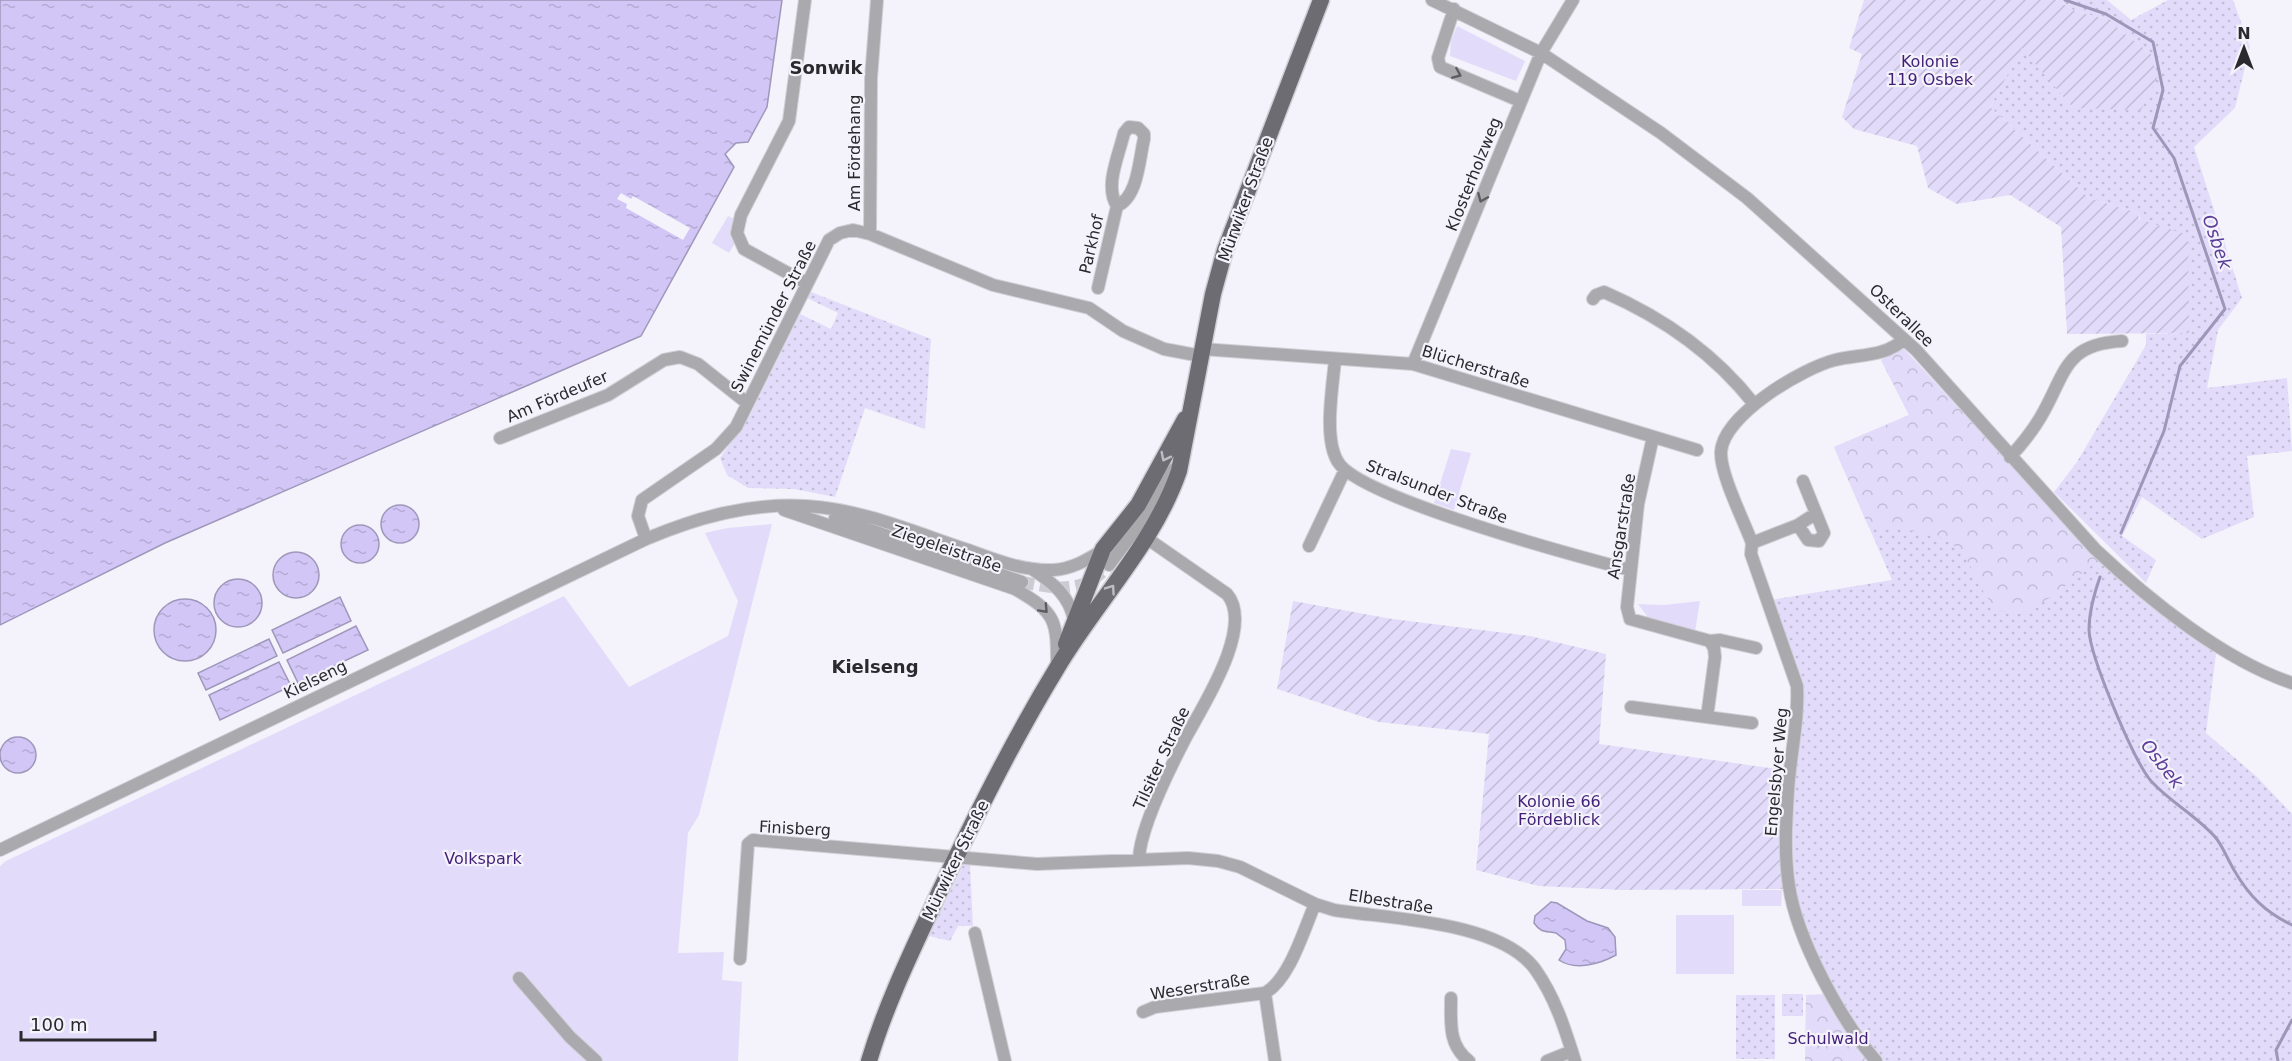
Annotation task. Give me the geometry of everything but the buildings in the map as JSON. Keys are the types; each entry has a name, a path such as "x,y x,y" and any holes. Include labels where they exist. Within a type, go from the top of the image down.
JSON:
{"main road":[{"name":"Mürwiker Straße","path":"869,1061 900,974 1011,747 1061,660 1145,537 1173,489 1183,454 1202,352 1225,250 1321,0"},
{"name":"Mürwiker Straße","path":"1061,660 1074,621 1106,557 1138,505 1192,405"}],"street":[{"path":"805,0 789,121 741,215 737,233 744,249 806,283"},
{"name":"Am Fördehang","path":"870,234 871,78 877,0"},
{"name":"Osterallee","path":"1432,0 1541,53 1661,133 1747,198 1904,339 2095,549 2150,598 2250,665 2292,683"},
{"name":"Klosterholzweg","path":"1413,364 1541,53 1573,0"},
{"path":"1454,9 1438,58 1440,67 1520,101"},
{"name":"Parkhof","path":"1129,127 1138,128 1142,131 1144,139 1132,191 1125,203 1117,206 1112,200 1111,185 1124,133 1129,127"},
{"name":"Parkhof","path":"1089,308 1097,290 1117,206"},
{"name":"Swinemünder Straße","path":"646,539 638,516 642,500 716,449 736,427 829,240 840,233 853,230 870,234 993,285 1089,308 1144,341 1164,349 1202,352"},
{"path":"1593,299 1604,292 1675,330 1723,366 1754,404 1789,379 1815,366 1852,356 1891,350 1904,339"},
{"path":"2010,457 2023,443 2043,412 2063,368 2094,345 2122,341"},
{"name":"Blücherstraße","path":"1202,352 1413,364 1696,450"},
{"name":"Am Fördeufer","path":"500,438 609,395 656,364 672,358 689,359 698,364 747,403"},
{"name":"Stralsunder Straße","path":"1335,359 1332,446 1344,472 1364,483 1476,526 1630,570"},
{"name":"Engelsbyer Weg","path":"1754,404 1724,442 1722,459 1752,543 1751,554 1797,686 1798,706 1790,767 1786,826 1789,886 1793,908 1828,988 1864,1047 1876,1061"},
{"name":"Ansgarstraße","path":"1653,437 1638,504 1627,595 1630,620 1710,640"},
{"name":"Ziegeleistraße","path":"646,539 710,515 730,510 806,506 876,519 1006,563 1053,570 1106,557 1139,525 1183,454"},
{"path":"1309,546 1344,472"},
{"path":"1798,525 1804,537 1819,541 1824,533 1803,481"},
{"name":"Ziegeleistraße","path":"774,507 845,520 1022,582"},
{"name":"Ziegeleistraße","path":"774,507 1016,589 1037,602 1052,617 1057,630 1061,660"},
{"path":"1752,543 1798,525 1815,514"},
{"name":"Tilsiter Straße","path":"1139,859 1141,844 1170,769 1218,677 1230,643 1235,616 1232,600 1227,594 1145,537"},
{"name":"Kielseng","path":"0,850 646,539"},
{"name":"Ziegeleistraße","path":"1031,568 1065,596 1071,607 1074,621"},
{"path":"1707,717 1715,657 1710,640 1756,648"},
{"path":"1631,707 1752,723"},
{"name":"Finisberg","path":"740,959 748,844 753,840 956,857"},
{"path":"956,857 1036,864 1139,859"},
{"name":"Elbestraße","path":"1139,859 1218,861 1257,874 1316,904 1334,910 1480,933 1503,943 1534,968 1554,1002 1574,1056"},
{"name":"Weserstraße","path":"1143,1012 1167,1005 1265,993 1285,973 1316,904"},
{"path":"975,933 1005,1061"},
{"path":"519,978 570,1037 596,1061"},
{"path":"1265,993 1275,1061"},
{"path":"1451,998 1452,1037 1460,1054 1469,1061"},
{"path":"1547,1061 1574,1056"}],"green space":[{"name":"Kolonie 119 Osbek","path":"1864,0 2056,0 2075,11 2106,19 2151,54 2157,78 2141,110 2073,108 2022,48 1990,107 2089,198 2138,213 2139,219 2188,235 2189,333 2067,334 2061,227 2010,195 1957,204 1928,188 1917,146 1854,129 1842,117 1862,54 1849,48"},
{"path":"2056,0 2107,0 2131,20 2168,0 2233,0 2250,47 2235,108 2194,147 2242,298 2218,330 2207,388 2287,378 2292,451 2247,456 2254,517 2202,539 2142,497 2122,536 2156,560 2146,583 2054,492 2077,462 2146,345 2146,334 2189,333 2138,213 2089,198 1990,107 2022,47 2073,108 2151,54 2106,19 2075,11"},
{"path":"1457,26 1525,61 1516,81 1450,56 1451,41"},
{"path":"728,216 734,219 732,233 735,243 729,253 712,243"},
{"path":"811,292 931,339 925,429 865,408 835,497 794,489 748,488 727,475 720,458 751,413 800,314 831,329 838,313 807,298"},
{"path":"1904,349 2099,560 2147,603 2216,654 2206,733 2257,777 2292,814 2292,1061 1872,1061 1797,926 1783,889 1784,770 1793,770 1802,705 1771,600 1892,580 1834,447 1909,415 1881,360"},
{"path":"1904,349 2099,560 2039,605 2024,613 2010,613 1999,609 1990,601 1965,557 1948,541 1916,531 1869,528 1834,447 1909,415 1881,360"},
{"path":"1451,449 1471,453 1454,510 1434,503"},
{"name":"Volkspark","path":"772,524 699,815 688,833 678,953 724,952 722,980 742,982 738,1061 0,1061 0,866 6,861 564,596 629,687 728,636 738,601 705,533 727,528"},
{"name":"Kolonie 66 Fördeblick","path":"1293,601 1392,619 1530,636 1606,654 1599,744 1784,770 1783,889 1622,890 1539,886 1476,870 1489,734 1379,722 1277,689"},
{"path":"1700,601 1695,631 1646,620 1647,616 1638,604 1664,605"},
{"path":"963,865 970,865 973,926 958,926 950,941 929,936"},
{"path":"1742,890 1782,890 1781,906 1742,906"},
{"path":"1676,915 1734,915 1734,974 1676,974"},
{"path":"1782,994 1803,994 1803,1016 1782,1016"},
{"name":"Schulwald","path":"1828,994 1872,1061 1805,1061 1806,995"},
{"path":"1736,995 1775,995 1775,1059 1736,1059"}],"water":[{"path":"0,0 782,0 767,107 748,142 736,143 725,154 734,167 641,336 165,543 0,625"},
{"path":"400,505 413,511 419,524 413,537 400,543 387,537 381,524 387,511"},
{"path":"360,525 373,531 379,544 373,557 360,563 347,557 341,544 347,531"},
{"path":"296,552 312,559 319,575 312,591 296,598 280,591 273,575 280,559"},
{"path":"238,579 255,586 262,603 255,620 238,627 221,620 214,603 221,586"},
{"path":"340,597 351,621 283,653 272,630"},
{"path":"185,599 207,608 216,630 207,652 185,661 163,652 154,630 163,608"},
{"path":"356,626 368,650 298,683 287,660"},
{"path":"269,639 277,656 206,690 198,673"},
{"path":"279,662 291,686 220,720 209,695"},
{"path":"18,737 31,742 36,755 31,768 18,773 5,768 0,755 5,742"},
{"path":"1551,902 1557,903 1587,921 1608,928 1615,937 1616,955 1603,961 1580,966 1559,960 1566,949 1565,940 1556,933 1541,930 1534,923 1535,916"}],"pier":[{"path":"621,193 631,199 633,196 690,228 683,240 626,208 627,204 617,199"}],"waterway":[{"name":"Osbek","path":"2065,0 2106,14 2153,42 2163,90 2153,128 2174,158 2225,309 2180,366 2164,431 2121,533"},
{"name":"Osbek","path":"2100,577 2090,617 2091,643 2114,708 2143,770 2159,789 2216,838 2240,879 2258,902 2274,915 2292,925"},
{"name":"Osbek","path":"2278,1061 2276,1050 2292,1020"}],"tunnel":[{"path":"1022,582 1058,587 1080,585 1090,581 1109,565"}],"district":[{"name":"Sonwik","path":"826,68"},
{"name":"Kielseng","path":"875,667"}]}
